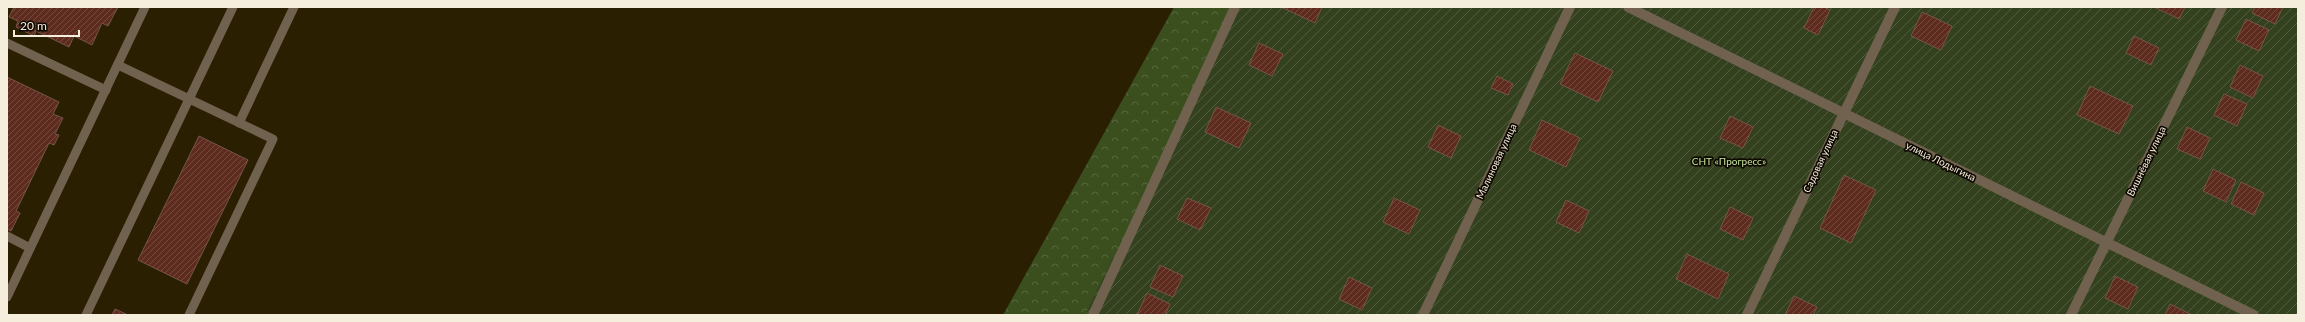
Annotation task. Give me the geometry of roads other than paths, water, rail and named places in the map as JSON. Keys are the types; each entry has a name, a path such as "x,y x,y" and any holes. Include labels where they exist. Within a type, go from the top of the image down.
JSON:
{"street":[{"path":"1093,315 1235,7"},
{"name":"Малиновая улица","path":"1423,315 1570,7"},
{"name":"улица Лодыгина","path":"1628,7 2254,315"},
{"name":"Садовая улица","path":"1747,315 1842,112 1895,7"},
{"name":"Вишнёвая улица","path":"2071,315 2222,7"}],"lane":[{"path":"7,297 145,7"},
{"path":"86,315 233,7"},
{"path":"239,123 294,7"},
{"path":"7,43 106,90"},
{"path":"118,65 273,139 189,315"},
{"path":"7,236 30,248"}],"park label":[{"name":"СНТ «Прогресс»","path":"1729,161"}]}
